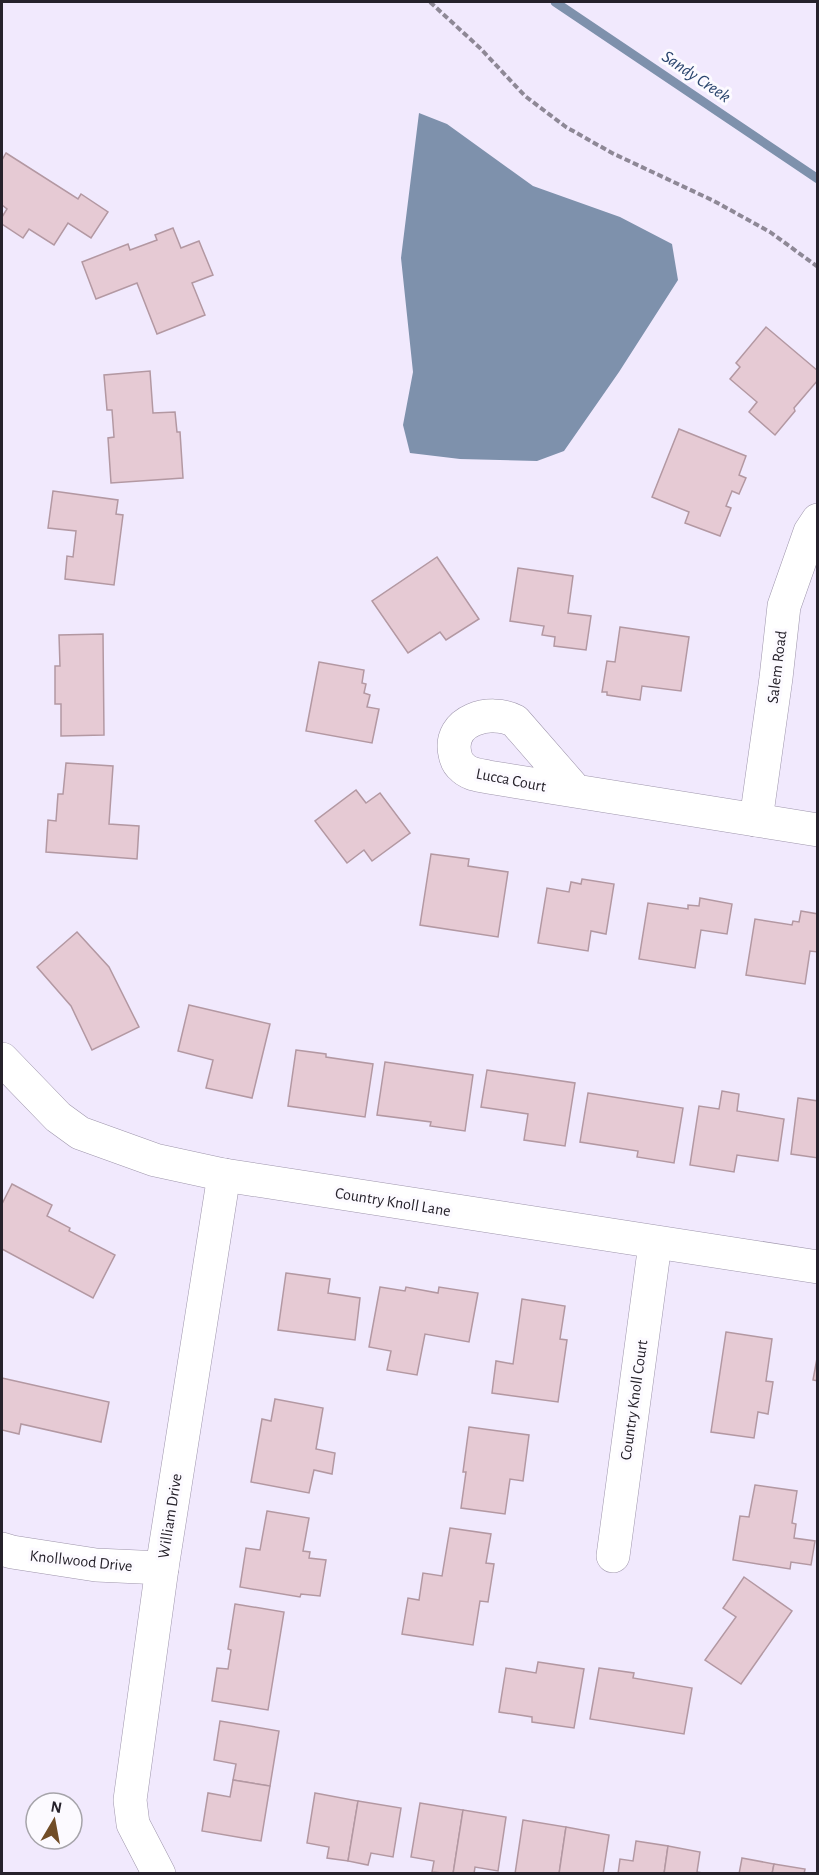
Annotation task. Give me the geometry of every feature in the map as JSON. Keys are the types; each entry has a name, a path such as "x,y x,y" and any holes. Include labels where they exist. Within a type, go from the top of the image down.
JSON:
{"street":[{"name":"Salem Road","path":"756,820 784,606 810,532 818,520"},
{"path":"576,791 818,830"},
{"name":"Country Knoll Lane","path":"2,1059 58,1117 80,1133 155,1160 224,1175 818,1268"},
{"name":"William Drive","path":"153,1864 133,1824 130,1800 162,1568 224,1175"},
{"name":"Country Knoll Court","path":"613,1556 655,1244"},
{"name":"Knollwood Drive","path":"2,1549 96,1565 162,1568"}],"path":[{"path":"430,2 480,48 525,96 567,127 612,153 714,201 770,232 818,267"}],"water":[{"path":"419,113 447,124 533,186 620,217 672,244 678,280 619,372 564,451 537,461 460,459 410,453 403,425 413,372 401,258"}],"building":[{"path":"6,153 78,199 81,194 108,212 91,238 68,223 54,245 29,229 23,238 2,224 2,217 7,209 2,205 2,160"},
{"path":"173,228 181,248 199,241 213,275 192,283 205,315 157,334 137,283 96,299 82,262 128,244 130,250 157,240 155,235"},
{"path":"766,327 818,371 818,380 775,435 749,412 757,402 730,379 740,367 736,363"},
{"path":"150,371 153,413 175,412 177,432 180,432 183,478 111,483 108,438 114,437 112,410 107,410 104,375"},
{"path":"679,429 746,456 739,475 746,478 739,494 732,491 726,506 731,508 720,536 685,523 689,512 652,497"},
{"path":"53,491 118,500 116,514 123,515 114,585 65,579 67,556 73,557 76,531 48,528"},
{"path":"437,557 479,619 446,640 440,632 408,653 372,601"},
{"path":"518,568 573,576 568,613 591,616 586,650 554,646 555,637 542,635 544,626 510,621"},
{"path":"620,627 689,637 681,691 642,686 640,700 607,695 607,692 602,692 607,661 615,662"},
{"path":"103,634 104,735 61,736 61,704 55,704 55,666 60,666 59,635"},
{"path":"319,662 364,670 362,683 366,684 364,693 370,695 367,707 379,709 372,743 306,731"},
{"path":"66,763 113,766 109,824 139,826 137,859 46,852 48,820 56,821 58,794 63,794"},
{"path":"356,790 366,803 380,793 410,833 372,861 364,850 347,863 315,821"},
{"path":"431,854 469,859 468,866 508,872 498,937 420,925"},
{"path":"582,879 614,884 606,934 591,931 588,951 538,943 547,888 569,892 571,882 581,884"},
{"path":"700,898 732,904 727,934 701,930 695,968 639,959 648,903 688,909 688,905 699,906"},
{"path":"801,911 818,914 818,952 810,951 805,984 746,975 755,919 792,925 793,921 799,922"},
{"path":"77,932 109,967 139,1027 92,1050 71,1006 37,967"},
{"path":"189,1005 270,1024 252,1098 206,1088 213,1060 178,1051"},
{"path":"296,1050 373,1064 365,1117 288,1106"},
{"path":"385,1062 473,1075 465,1131 430,1126 431,1122 377,1115"},
{"path":"487,1070 575,1083 565,1146 524,1140 528,1114 481,1107"},
{"path":"722,1091 739,1094 737,1111 784,1119 778,1161 737,1155 734,1172 690,1165 699,1106 719,1109"},
{"path":"588,1093 683,1108 674,1163 637,1157 638,1151 580,1142"},
{"path":"798,1098 818,1101 818,1158 791,1154"},
{"path":"12,1184 52,1205 47,1216 70,1228 69,1231 115,1255 93,1298 2,1249 2,1204"},
{"path":"286,1273 330,1279 328,1293 360,1298 355,1340 278,1330"},
{"path":"380,1287 405,1291 406,1287 438,1293 439,1287 478,1293 469,1342 425,1334 417,1375 387,1370 391,1351 369,1347"},
{"path":"522,1299 565,1306 560,1339 567,1340 558,1402 492,1393 496,1361 513,1364"},
{"path":"726,1332 772,1339 766,1381 773,1382 768,1414 758,1412 754,1438 711,1432"},
{"path":"818,1353 818,1381 813,1380"},
{"path":"2,1378 109,1402 101,1442 21,1424 19,1434 2,1430"},
{"path":"275,1399 323,1408 316,1449 335,1453 332,1474 314,1470 309,1493 251,1482 262,1419 271,1421"},
{"path":"469,1427 529,1435 523,1481 510,1479 505,1514 461,1508"},
{"path":"755,1485 797,1491 792,1523 796,1524 794,1538 815,1541 811,1565 791,1562 790,1569 733,1560 740,1516 749,1517"},
{"path":"267,1511 309,1518 303,1551 310,1552 309,1558 326,1560 320,1596 301,1594 300,1597 240,1587 246,1548 260,1550"},
{"path":"450,1528 491,1534 486,1563 494,1564 488,1602 480,1601 473,1645 402,1634 408,1598 419,1600 423,1573 442,1576"},
{"path":"744,1577 792,1611 741,1684 705,1660 736,1617 723,1608"},
{"path":"235,1604 284,1612 268,1710 212,1701 217,1668 228,1669 231,1650 228,1649"},
{"path":"538,1662 584,1669 574,1728 532,1722 532,1717 499,1712 506,1668 536,1673"},
{"path":"599,1668 634,1673 633,1678 692,1688 684,1734 590,1719"},
{"path":"220,1721 279,1731 270,1786 233,1780 236,1764 214,1760"},
{"path":"233,1780 270,1786 261,1841 202,1831 208,1793 230,1797"},
{"path":"315,1793 358,1801 348,1861 327,1858 329,1847 307,1843"},
{"path":"358,1801 401,1808 393,1857 371,1853 368,1865 348,1861"},
{"path":"420,1803 463,1810 453,1874 432,1872 434,1861 411,1857"},
{"path":"463,1810 506,1817 498,1871 475,1867 474,1874 453,1874"},
{"path":"523,1820 566,1827 559,1874 515,1874"},
{"path":"566,1827 609,1835 603,1874 559,1874"},
{"path":"636,1841 668,1846 664,1874 618,1874 620,1859 633,1861"},
{"path":"668,1846 700,1852 697,1872 708,1874 664,1874"},
{"path":"742,1858 774,1864 772,1874 739,1874"},
{"path":"774,1864 805,1869 804,1874 772,1874"}],"waterway":[{"name":"Sandy Creek","path":"555,2 818,179"}]}
